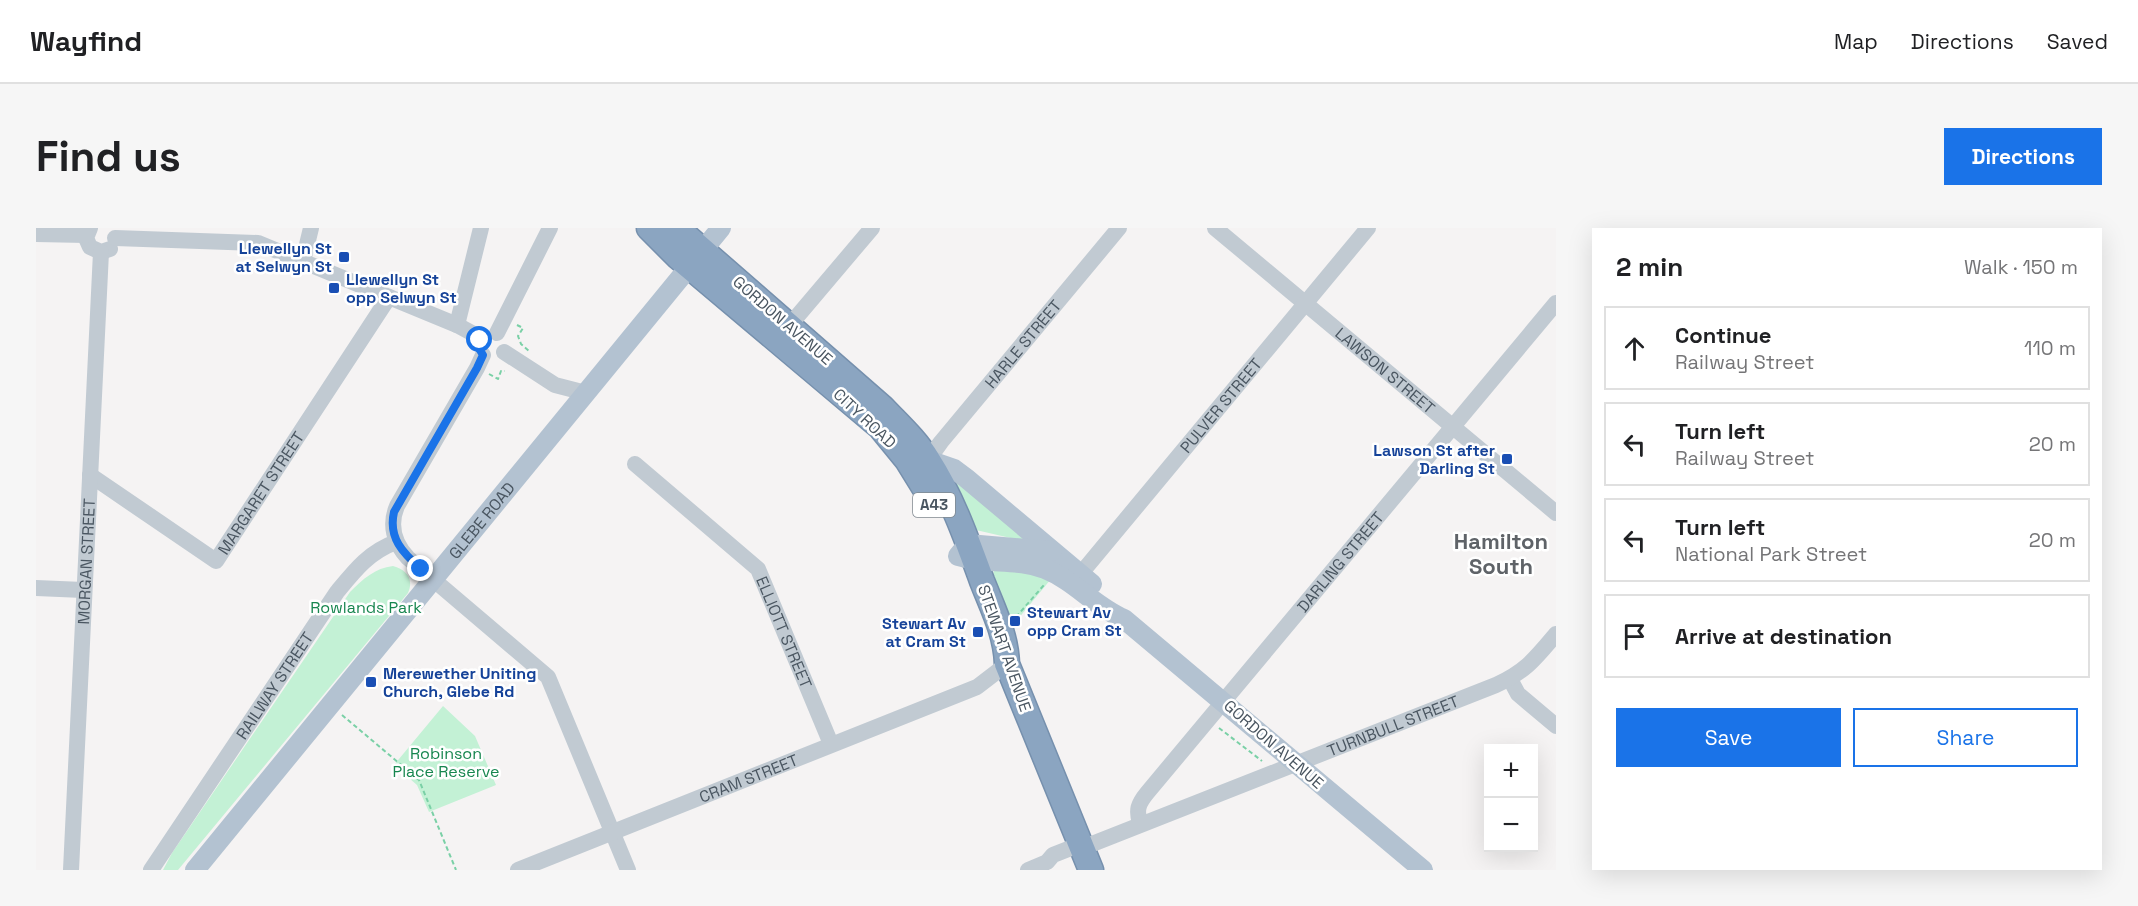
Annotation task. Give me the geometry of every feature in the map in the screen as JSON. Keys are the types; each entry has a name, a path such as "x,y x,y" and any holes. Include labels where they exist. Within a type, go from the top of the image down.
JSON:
{"highway":[{"name":"CITY ROAD","path":"649,228 696,259 880,427 919,477 939,514 967,554"},
{"name":"CITY ROAD","path":"677,228 696,259"},
{"name":"GORDON AVENUE","path":"696,259 789,326 883,408 910,436 928,460"},
{"name":"STEWART AVENUE","path":"928,460 954,508 967,554 1006,644 1010,673 1085,854"}],"main road":[{"name":"GLEBE ROAD","path":"195,870 721,228"},
{"name":"GORDON AVENUE","path":"928,460 954,469 966,478 1052,551 1108,612 1124,619 1423,870"},
{"path":"967,554 1052,551"},
{"name":"GORDON AVENUE","path":"967,554 1025,563 1077,579"}],"street":[{"path":"303,261 311,228"},
{"path":"457,325 481,228"},
{"path":"36,234 88,232 90,248 100,252 111,249 114,233 227,235 258,243 457,325 489,335 502,336 506,342 504,352 496,359 489,359 483,355 478,347 489,335 550,228"},
{"path":"789,326 872,228"},
{"name":"HARLE STREET","path":"928,460 1119,228"},
{"name":"LAWSON STREET","path":"1215,228 1556,513"},
{"name":"PULVER STREET","path":"1077,579 1368,228"},
{"name":"MORGAN STREET","path":"71,870 100,252"},
{"name":"MARGARET STREET","path":"90,475 216,561 389,297"},
{"name":"DARLING STREET","path":"1140,824 1137,813 1143,798 1556,303"},
{"path":"504,352 555,385 586,393"},
{"path":"483,355 397,506 393,519 396,542 408,558 548,677 628,870"},
{"name":"ELLIOTT STREET","path":"635,464 758,569 831,744"},
{"name":"RAILWAY STREET","path":"151,870 337,592 368,557 396,542"},
{"path":"36,588 83,590"},
{"name":"TURNBULL STREET","path":"1028,870 1047,862 1053,855 1085,854 1140,824 1510,679 1534,661 1556,634"},
{"name":"CRAM STREET","path":"518,870 1010,673"},
{"path":"1510,679 1518,694 1556,726"}],"path":[{"path":"514,324 523,328 518,336 521,344 530,350"},
{"path":"487,373 498,379 501,370 504,370 513,376"},
{"path":"1015,618 1046,582"},
{"path":"342,714 419,780 456,870"},
{"path":"1217,726 1264,762"}],"green space":[{"path":"953,475 1028,542 976,530"},
{"path":"999,565 1051,579 1012,626 993,575"},
{"name":"Rowlands Park","path":"393,566 402,570 410,579 408,593 178,870 163,870 172,853 350,592 375,572"},
{"name":"Robinson Place Reserve","path":"443,706 475,736 496,785 429,812 417,785 394,765"}],"place":[{"name":"Llewellyn St at Selwyn St","path":"344,257"},
{"name":"Llewellyn St opp Selwyn St","path":"334,288"},
{"name":"Lawson St after Darling St","path":"1507,459"},
{"name":"Stewart Av opp Cram St","path":"1015,621"},
{"name":"Stewart Av at Cram St","path":"978,632"},
{"name":"Merewether Uniting Church, Glebe Rd","path":"371,682"}],"district":[{"name":"Hamilton South","path":"1501,554"}],"route":[{"path":"421,569 408,558 396,542 394,512 477,368 483,355 478,347 480,340"}]}
